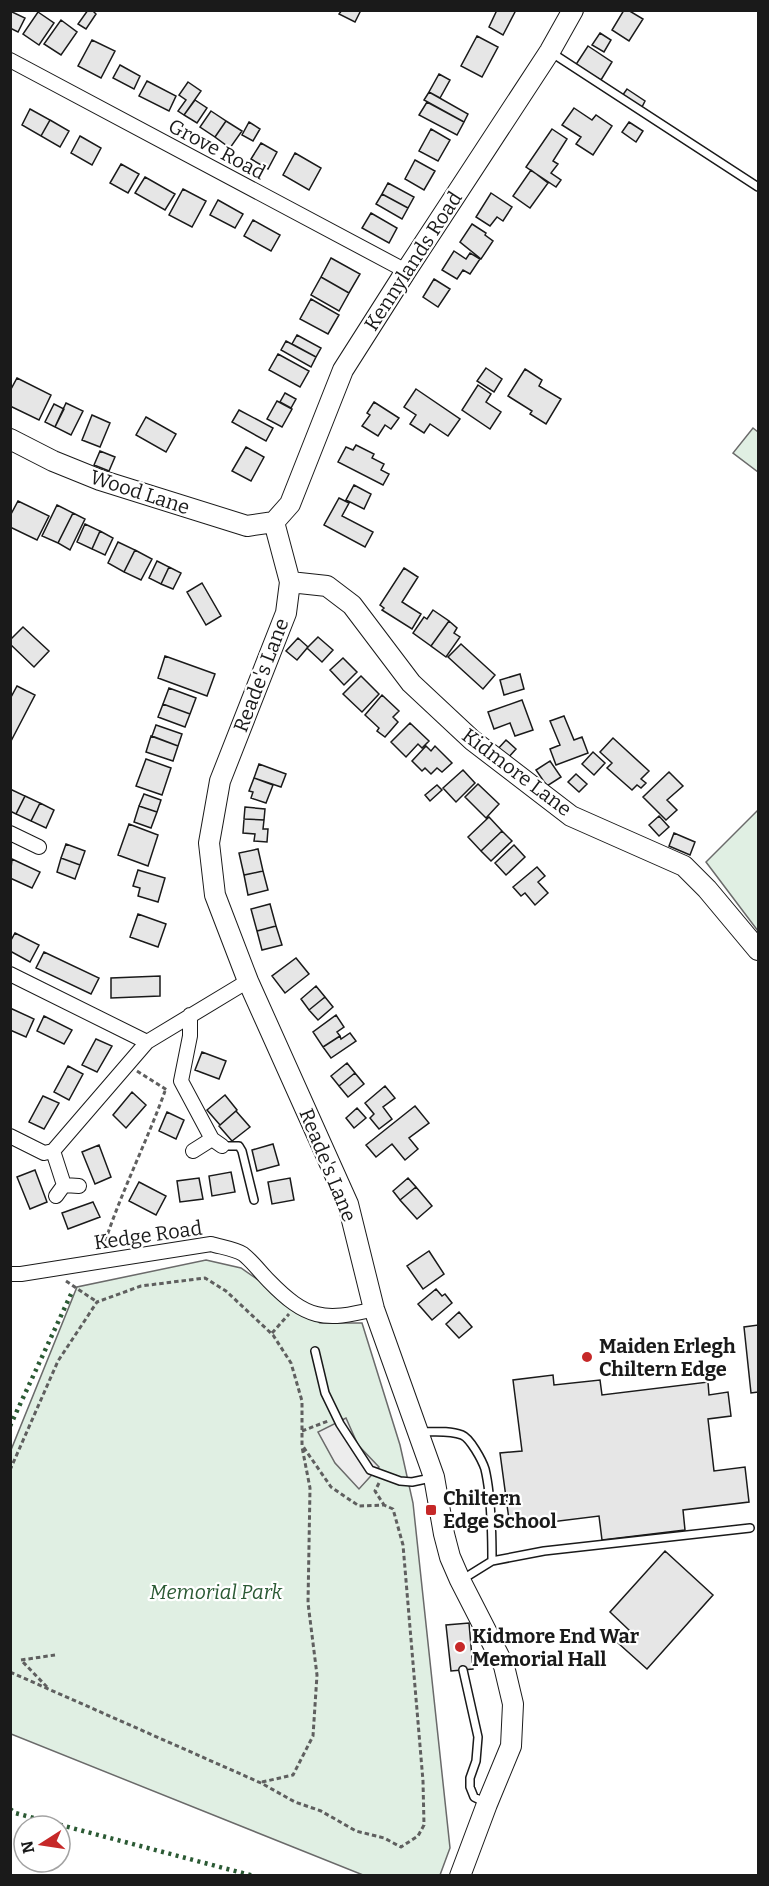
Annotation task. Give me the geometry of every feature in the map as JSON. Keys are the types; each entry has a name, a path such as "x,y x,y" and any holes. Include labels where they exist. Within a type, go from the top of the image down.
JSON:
{"street":[{"name":"Kennylands Road","path":"274,522 290,504 343,370 549,51 573,10"},
{"name":"Grove Road","path":"10,60 406,271"},
{"name":"Wood Lane","path":"10,439 53,461 100,480 246,526 274,522"},
{"name":"Reade's Lane","path":"274,522 290,582 289,598 286,613 220,781 209,843 215,895 248,981 348,1204 374,1309 434,1477 450,1557 504,1666 513,1704 511,1746 460,1875"},
{"name":"Kidmore Lane","path":"290,582 327,586 352,605 411,683 472,740 571,816 684,866 707,889 759,950"},
{"path":"10,833 39,847"},
{"path":"10,975 147,1042"},
{"path":"10,1136 44,1153 53,1151 147,1042 248,981"},
{"path":"190,1015 190,1036 181,1081 217,1142 193,1151"},
{"path":"53,1151 60,1191 79,1186"},
{"name":"Kedge Road","path":"10,1274 56,1269 212,1244 242,1254 284,1297 307,1312 328,1317 351,1315 374,1309"}],"lane":[{"path":"549,51 759,187"},
{"path":"217,1142 239,1146 254,1200"},
{"path":"315,1351 325,1393 370,1470 400,1481 412,1482 434,1477"},
{"path":"418,1432 442,1431 463,1435 475,1449 485,1467 492,1536 492,1561"},
{"path":"460,1580 492,1561 544,1551 750,1528"},
{"path":"463,1670 477,1737 476,1761 470,1778 470,1787 474,1797 487,1803"}],"path":[{"path":"127,1064 165,1090"},
{"path":"98,1262 112,1220 152,1127 165,1090 181,1081"},
{"path":"56,1269 56,1274 97,1302"},
{"path":"10,1470 58,1361 97,1302 141,1286 205,1278 225,1291 272,1333 291,1364 302,1401 302,1445 310,1488 308,1603 317,1675 313,1736 293,1775 261,1782"},
{"path":"272,1333 297,1305"},
{"path":"302,1431 337,1417"},
{"path":"10,1672 261,1782 295,1802 321,1811 356,1831 384,1838 401,1847 418,1836 424,1825 423,1781 403,1545 393,1509 384,1505 360,1506 331,1487 302,1445"},
{"path":"382,1475 375,1491 384,1505"},
{"path":"49,1689 21,1660 55,1655"}],"green space":[{"path":"753,428 758,432 758,472 733,453"},
{"path":"758,810 758,931 706,862"},
{"name":"Memorial Park","path":"206,1260 241,1268 320,1323 362,1323 400,1445 413,1503 450,1848 440,1875 363,1875 11,1734 11,1450 77,1287"}],"shaded area":[{"path":"346,1418 358,1445 379,1467 359,1489 335,1463 318,1432"}],"building":[{"path":"88,10 96,14 86,29 78,24"},
{"path":"342,10 361,10 355,22 339,14"},
{"path":"497,10 516,10 503,35 489,27"},
{"path":"624,10 643,19 629,41 612,30"},
{"path":"10,11 25,18 18,32 10,28"},
{"path":"38,12 54,23 39,45 23,34"},
{"path":"61,20 77,32 61,55 44,44"},
{"path":"600,33 611,40 604,52 592,45"},
{"path":"477,36 498,47 482,77 461,66"},
{"path":"92,40 115,51 101,78 78,66"},
{"path":"588,46 612,62 601,80 575,66"},
{"path":"120,65 140,76 134,89 113,78"},
{"path":"439,74 450,80 440,98 429,92"},
{"path":"147,81 176,96 169,111 139,96"},
{"path":"188,82 201,91 184,115 178,111 186,100 179,95"},
{"path":"627,89 645,101 641,109 622,96"},
{"path":"429,92 468,114 464,122 424,100"},
{"path":"195,100 207,108 197,123 184,115"},
{"path":"427,102 464,122 457,135 419,115"},
{"path":"574,108 592,120 596,115 612,126 593,155 576,144 581,137 562,125"},
{"path":"30,109 50,120 41,136 22,125"},
{"path":"211,111 226,121 215,137 200,127"},
{"path":"50,120 69,131 60,147 41,136"},
{"path":"226,121 242,131 230,148 215,137"},
{"path":"249,122 260,129 253,141 242,135"},
{"path":"629,122 643,131 636,142 622,132"},
{"path":"431,129 450,140 438,161 419,151"},
{"path":"552,129 567,139 553,161 558,164 551,173 561,180 556,187 526,167"},
{"path":"80,136 101,148 92,165 71,153"},
{"path":"261,143 277,152 268,169 251,159"},
{"path":"295,153 321,168 309,190 283,175"},
{"path":"415,160 435,171 424,190 405,179"},
{"path":"121,164 139,174 128,193 110,183"},
{"path":"531,170 548,183 530,208 513,196"},
{"path":"145,177 175,194 165,210 135,193"},
{"path":"388,183 414,197 408,208 382,194"},
{"path":"183,189 206,201 192,227 169,215"},
{"path":"491,193 512,207 503,221 497,217 490,226 476,217"},
{"path":"382,194 408,208 402,219 376,204"},
{"path":"218,200 243,214 235,228 210,215"},
{"path":"371,213 397,228 389,243 362,228"},
{"path":"253,220 280,235 271,251 244,236"},
{"path":"472,224 486,233 485,235 493,241 481,259 460,242"},
{"path":"454,251 466,259 470,253 480,259 470,274 463,270 457,279 442,270"},
{"path":"331,258 360,274 349,293 321,277"},
{"path":"321,277 349,293 339,311 311,295"},
{"path":"434,279 450,289 438,307 423,297"},
{"path":"311,299 339,315 328,334 300,319"},
{"path":"297,335 321,348 316,357 292,344"},
{"path":"286,341 316,357 311,367 281,350"},
{"path":"278,354 309,371 300,387 269,370"},
{"path":"486,368 502,379 494,392 477,381"},
{"path":"525,369 542,380 539,386 561,399 546,424 530,414 532,411 508,396"},
{"path":"17,378 51,395 39,420 10,406 10,391"},
{"path":"478,385 491,394 486,402 501,412 490,429 462,410"},
{"path":"416,389 460,419 448,436 430,424 424,433 410,424 416,415 404,407"},
{"path":"285,393 296,399 291,408 280,402"},
{"path":"277,401 292,409 282,427 267,419"},
{"path":"374,402 399,418 391,429 385,425 378,436 362,426 370,415 367,413"},
{"path":"66,403 83,411 71,435 55,427"},
{"path":"54,404 64,409 55,427 45,422"},
{"path":"239,410 273,428 266,441 232,422"},
{"path":"92,415 110,423 100,447 82,440"},
{"path":"146,417 176,434 166,452 136,435"},
{"path":"356,445 374,454 372,458 384,464 381,470 389,474 383,485 338,462 346,447 353,450"},
{"path":"246,447 264,457 251,481 232,471"},
{"path":"100,451 115,457 109,471 94,465"},
{"path":"354,485 371,494 364,509 346,500"},
{"path":"339,498 349,503 342,516 373,532 365,547 324,525"},
{"path":"18,501 49,516 37,540 10,527 10,516"},
{"path":"57,505 73,513 58,543 42,536"},
{"path":"73,513 85,519 70,550 58,543"},
{"path":"85,524 100,531 92,549 77,542"},
{"path":"100,531 113,538 105,555 92,549"},
{"path":"118,542 135,550 124,572 108,563"},
{"path":"135,550 152,559 141,580 124,572"},
{"path":"157,561 169,567 161,584 149,578"},
{"path":"169,567 181,573 173,589 161,584"},
{"path":"404,568 418,577 402,602 421,614 412,629 382,610 384,608 380,605"},
{"path":"202,583 221,616 206,625 187,592"},
{"path":"433,610 449,621 431,646 413,633 424,617 427,619"},
{"path":"449,621 457,628 454,633 460,637 446,657 431,646"},
{"path":"23,627 49,651 34,667 10,644 10,640"},
{"path":"318,637 333,650 322,662 307,648"},
{"path":"298,638 308,647 297,660 286,651"},
{"path":"461,644 495,675 483,689 448,657"},
{"path":"165,656 215,674 207,696 158,678"},
{"path":"343,658 357,672 344,685 330,670"},
{"path":"520,674 524,689 504,695 500,680"},
{"path":"361,676 379,694 362,712 343,694"},
{"path":"17,686 35,695 10,743 10,699"},
{"path":"169,688 196,698 190,714 163,704"},
{"path":"382,695 399,711 393,717 398,722 385,737 377,731 379,728 365,715"},
{"path":"522,700 533,730 515,736 510,723 494,729 488,712"},
{"path":"163,704 190,714 185,727 158,717"},
{"path":"564,716 574,740 582,737 588,753 556,765 550,749 560,745 550,721"},
{"path":"410,723 429,741 422,748 418,744 406,757 391,742"},
{"path":"156,725 182,734 178,746 152,736"},
{"path":"151,736 178,746 173,761 146,752"},
{"path":"613,738 649,771 641,779 646,783 641,788 637,785 632,790 607,768 612,763 600,752"},
{"path":"506,740 516,749 506,760 496,751"},
{"path":"426,746 431,751 435,746 452,763 442,772 437,768 431,774 425,768 422,771 412,761"},
{"path":"593,752 605,763 594,775 582,764"},
{"path":"146,759 171,768 162,795 136,786"},
{"path":"550,761 561,777 547,786 536,770"},
{"path":"259,764 286,774 281,787 254,778"},
{"path":"463,770 475,783 456,802 443,788"},
{"path":"669,772 683,786 667,800 677,810 666,820 643,797"},
{"path":"576,774 587,784 579,792 568,782"},
{"path":"254,778 273,785 266,803 251,798 253,792 249,791"},
{"path":"478,784 499,804 486,818 465,797"},
{"path":"437,785 442,790 430,801 425,795"},
{"path":"10,789 25,796 16,814 10,811"},
{"path":"144,794 161,800 157,812 139,806"},
{"path":"25,796 40,803 31,821 16,814"},
{"path":"40,803 54,810 46,828 31,821"},
{"path":"139,806 157,812 151,828 134,822"},
{"path":"245,807 265,809 264,820 244,819"},
{"path":"659,816 669,827 659,836 649,825"},
{"path":"489,817 502,831 481,851 468,837"},
{"path":"244,819 264,820 263,829 268,829 267,842 254,841 255,834 243,833"},
{"path":"129,824 158,835 148,866 118,855"},
{"path":"502,831 512,841 491,861 481,851"},
{"path":"674,833 695,842 690,855 669,846"},
{"path":"66,844 85,851 80,865 61,858"},
{"path":"514,845 525,857 506,875 495,863"},
{"path":"258,849 263,871 244,875 239,853"},
{"path":"61,858 80,865 75,879 57,872"},
{"path":"12,859 40,872 32,888 10,878"},
{"path":"537,867 545,876 538,882 548,893 535,905 525,893 521,896 513,887"},
{"path":"138,870 165,878 158,902 138,896 140,888 133,886"},
{"path":"263,871 268,890 248,895 244,875"},
{"path":"270,904 276,926 257,931 251,909"},
{"path":"138,914 166,924 158,947 130,937"},
{"path":"276,926 282,945 262,950 257,931"},
{"path":"15,933 39,945 30,962 10,951 10,942"},
{"path":"44,952 99,978 91,994 36,968"},
{"path":"296,958 309,974 285,993 272,976"},
{"path":"160,976 160,996 111,998 111,978"},
{"path":"316,986 325,997 309,1010 301,999"},
{"path":"325,997 333,1007 318,1020 309,1010"},
{"path":"10,1008 34,1019 26,1037 10,1030"},
{"path":"336,1015 344,1027 337,1032 340,1036 323,1047 313,1032"},
{"path":"44,1016 72,1030 64,1044 37,1031"},
{"path":"350,1033 356,1041 331,1058 323,1047 340,1036 341,1039"},
{"path":"96,1039 112,1046 97,1072 82,1065"},
{"path":"202,1052 226,1061 219,1079 195,1070"},
{"path":"347,1063 355,1073 339,1086 331,1076"},
{"path":"68,1066 83,1074 69,1100 54,1092"},
{"path":"355,1073 364,1084 348,1097 339,1086"},
{"path":"385,1086 395,1098 383,1107 392,1119 379,1129 370,1118 374,1114 365,1103"},
{"path":"132,1092 146,1105 126,1128 113,1115"},
{"path":"225,1095 237,1110 220,1125 207,1110"},
{"path":"43,1096 59,1103 44,1129 29,1122"},
{"path":"415,1106 429,1123 409,1138 418,1149 405,1160 392,1144 376,1157 366,1145"},
{"path":"357,1108 366,1118 354,1128 346,1118"},
{"path":"236,1111 250,1127 232,1141 219,1126"},
{"path":"167,1112 184,1120 176,1139 159,1131"},
{"path":"273,1144 279,1165 257,1171 252,1150"},
{"path":"99,1145 111,1177 95,1184 82,1152"},
{"path":"35,1170 47,1202 30,1209 17,1177"},
{"path":"231,1172 235,1192 212,1196 209,1176"},
{"path":"199,1178 203,1199 180,1202 177,1181"},
{"path":"290,1178 294,1200 272,1204 268,1182"},
{"path":"408,1178 416,1187 400,1200 393,1191"},
{"path":"139,1182 166,1196 156,1215 129,1201"},
{"path":"416,1187 432,1206 417,1219 400,1200"},
{"path":"93,1202 100,1217 68,1229 62,1213"},
{"path":"429,1251 444,1274 423,1289 407,1266"},
{"path":"436,1289 442,1296 445,1294 452,1303 432,1320 418,1304"},
{"path":"459,1312 472,1327 459,1338 446,1324"},
{"path":"758,1325 758,1392 751,1393 744,1327"},
{"path":"553,1375 554,1385 600,1380 602,1395 708,1382 709,1395 728,1392 731,1416 708,1419 714,1471 745,1467 749,1502 683,1510 685,1530 602,1540 599,1516 510,1527 500,1453 522,1451 513,1380"},
{"path":"665,1551 713,1595 647,1669 618,1643 629,1630 610,1612"},
{"name":"Kidmore End War Memorial Hall","path":"469,1623 473,1669 451,1671 446,1625"}],"hedge":[{"path":"10,1426 72,1292"},
{"path":"10,1809 15,1813 254,1876"}],"place":[{"name":"Maiden Erlegh Chiltern Edge","path":"587,1357"},
{"name":"Chiltern Edge School","path":"431,1510"},
{"name":"Kidmore End War Memorial Hall","path":"460,1647"}]}
